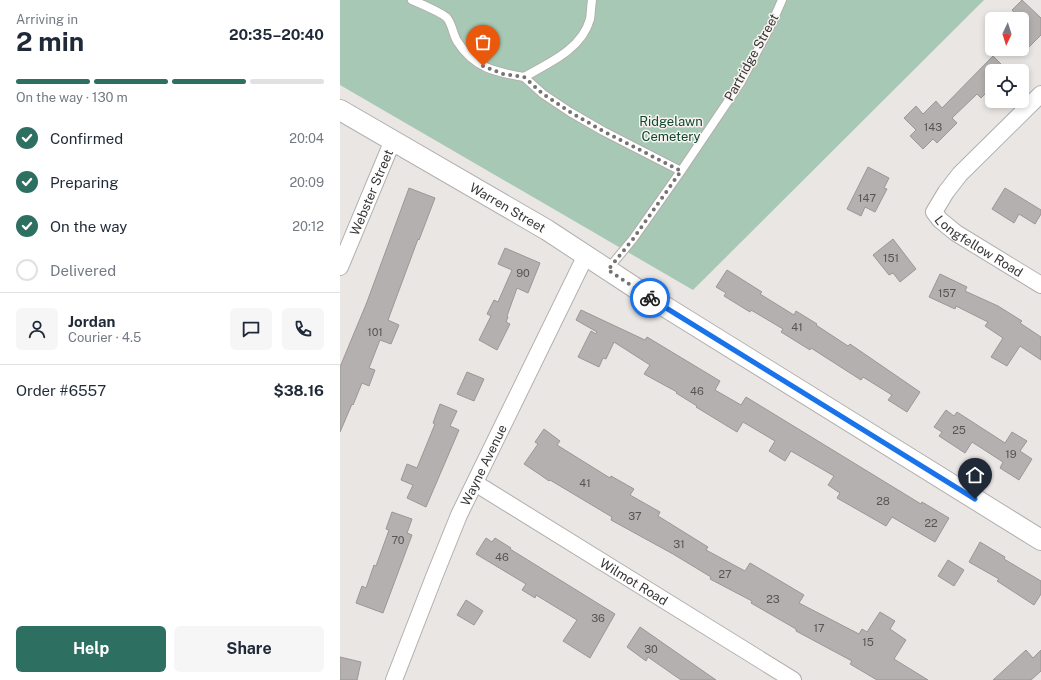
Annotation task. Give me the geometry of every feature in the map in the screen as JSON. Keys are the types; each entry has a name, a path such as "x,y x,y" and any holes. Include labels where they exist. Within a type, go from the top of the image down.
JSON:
{"street":[{"name":"Longfellow Road","path":"1041,94 960,174 946,192 934,212 940,220 956,233 1041,285"},
{"name":"Warren Street","path":"340,110 547,230 672,311 1041,540"},
{"name":"Webster Street","path":"340,267 393,140"},
{"name":"Wayne Avenue","path":"394,680 436,570 459,516 586,255"},
{"name":"Wilmot Road","path":"475,483 793,680"}],"lane":[{"path":"412,0 447,18 457,40 467,54 483,66 503,74 524,77 543,94 570,112 603,131 681,171"},
{"path":"524,77 563,55 581,38 590,19 592,0"},
{"name":"Partridge Street","path":"608,270 633,239 741,82 772,23 782,0"}],"green space":[{"name":"Ridgelawn Cemetery","path":"340,0 984,0 693,290 340,85"}],"building":[{"path":"1022,0 1041,18 1041,35 1029,47 1029,12 1014,12 1012,10"},
{"path":"993,56 1001,64 985,64"},
{"path":"985,64 985,94 981,98 977,94 952,118 957,123 937,143 933,139 923,149 910,136 916,130 904,118 916,106 923,114 936,101 942,108"},
{"path":"868,167 889,178 884,188 887,189 875,212 865,207 861,216 847,209"},
{"path":"409,188 435,198 388,320 399,325 391,344 380,340 369,368 375,370 369,386 362,383 340,432 340,367 367,302"},
{"path":"1005,188 1041,210 1041,214 1035,224 1019,214 1014,223 992,209"},
{"path":"893,239 916,269 900,282 893,273 889,275 873,255"},
{"path":"505,248 540,263 528,293 517,288 507,316 506,322 510,324 497,350 479,340 491,316 487,314 494,300 498,302 512,270 498,264"},
{"path":"727,270 762,292 760,294 794,315 796,311 848,346 850,344 920,392 907,412 888,400 892,395 863,377 861,380 811,348 810,350 781,332 783,329 751,310 750,312 724,296 726,293 716,287"},
{"path":"940,274 967,287 965,291 998,306 1022,321 1020,323 1041,337 1041,360 1020,346 1007,366 991,357 1003,338 985,326 988,322 956,306 955,309 929,297"},
{"path":"581,310 645,340 647,337 720,381 715,390 741,405 746,397 921,504 922,502 949,518 935,542 892,517 886,526 837,498 840,493 828,485 834,476 791,451 785,461 769,451 775,441 743,422 737,432 696,407 697,406 676,393 677,392 644,374 650,365 614,342 606,359 603,358 599,367 578,357 591,331 596,334 597,332 576,320"},
{"path":"467,372 484,379 474,401 457,394"},
{"path":"440,404 457,411 450,426 459,430 426,507 407,498 413,485 401,480 407,464 417,468 435,424 433,423"},
{"path":"946,410 954,416 957,412 1005,443 1012,432 1027,441 1020,451 1032,459 1019,480 1000,468 1003,462 972,442 965,453 939,436 942,432 934,427"},
{"path":"544,429 560,441 557,445 610,478 611,476 634,489 630,495 660,512 658,516 708,547 706,550 745,571 750,563 804,595 799,603 859,634 862,629 867,632 880,612 895,621 890,629 906,640 894,659 928,680 877,680 850,664 852,661 796,631 796,629 751,603 752,601 710,579 711,577 611,520 612,517 550,480 549,481 524,464 538,444 535,442"},
{"path":"392,512 412,519 407,533 412,535 383,613 356,603 362,586 366,588 374,565 376,566 389,530 386,529"},
{"path":"486,538 492,542 495,538 511,548 510,549 615,614 590,658 563,641 577,620 536,595 535,598 522,590 526,584 476,554"},
{"path":"980,542 1005,557 1004,559 1041,581 1041,594 1034,605 997,581 999,579 969,562"},
{"path":"948,560 964,570 954,586 938,576"},
{"path":"466,600 483,611 474,625 457,615"},
{"path":"640,627 716,680 681,680 648,657 646,661 627,647"},
{"path":"1026,650 1033,658 1041,650 1041,671 1031,680 993,680"},
{"path":"340,657 361,662 357,680 340,680"}],"way so far":[{"path":"483,66 503,74 524,77 543,94 570,112 603,131 681,171 633,239 608,270 650,298"}],"route":[{"path":"650,298 975,499"}]}
